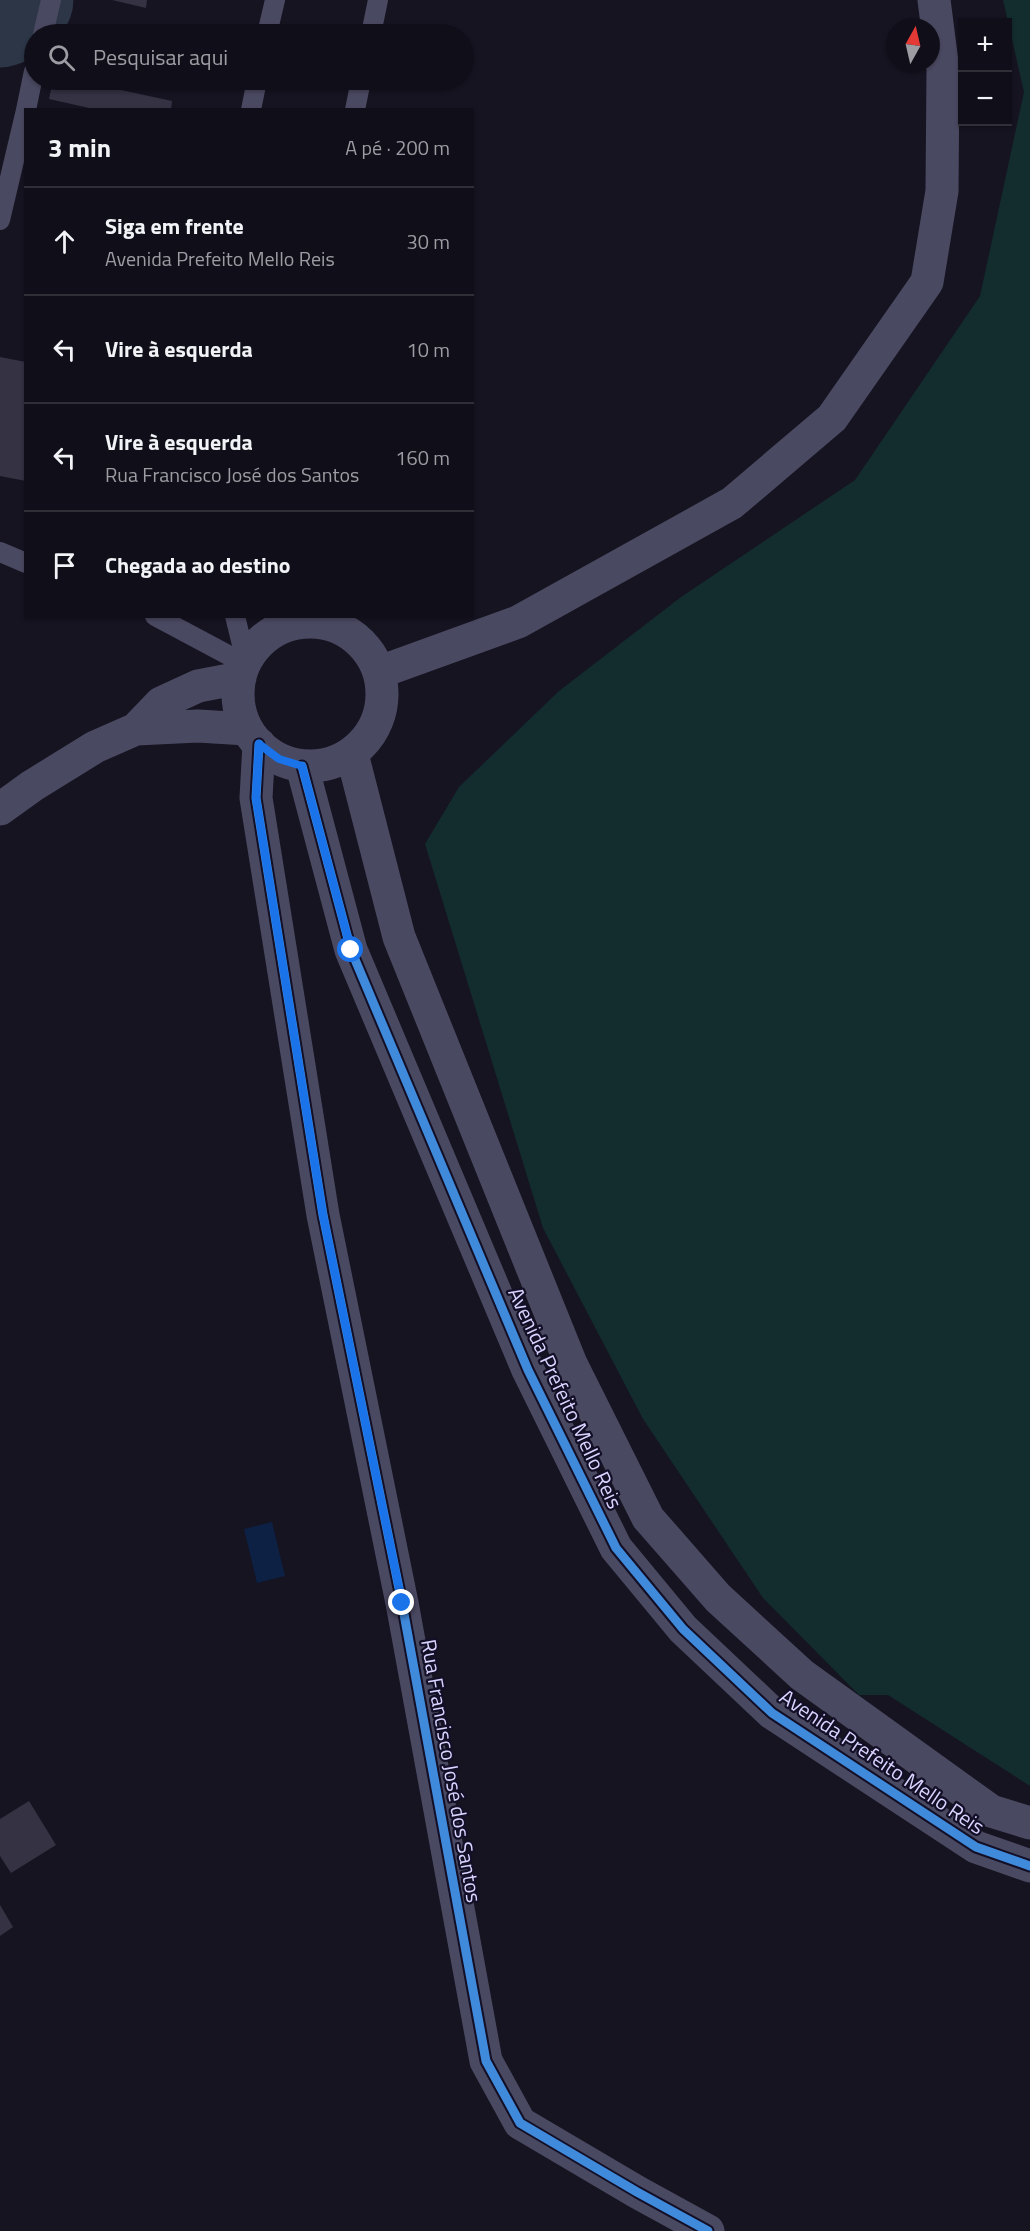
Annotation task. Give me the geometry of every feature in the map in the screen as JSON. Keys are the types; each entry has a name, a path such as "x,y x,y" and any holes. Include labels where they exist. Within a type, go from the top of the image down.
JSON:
{"street":[{"path":"380,672 518,622 732,503 832,418 927,282 942,191 944,70 934,0"},
{"path":"309,619 334,626 354,636 369,652 380,672 383,703 373,731 351,754 328,764 302,766 279,759 253,737 239,704 244,667 263,640 286,627 309,619"},
{"path":"136,729 161,703 244,667"},
{"path":"0,810 32,786 95,747 136,729 198,726 253,737"},
{"name":"Rua Francisco José dos Santos","path":"253,737 256,798 323,1215 402,1603 486,2061 520,2123 708,2231"},
{"name":"Avenida Prefeito Mello Reis","path":"351,754 399,937 571,1364 648,1518 718,1598 802,1675 991,1811 1030,1823"},
{"name":"Avenida Prefeito Mello Reis","path":"302,766 351,950 528,1370 616,1548 683,1629 772,1713 976,1847 1030,1866"}],"lane":[{"path":"45,24 51,0"},
{"path":"269,24 275,0"},
{"path":"373,24 378,0"},
{"path":"26,108 30,90"},
{"path":"250,108 255,90"},
{"path":"355,108 359,90"},
{"path":"0,220 24,118"},
{"path":"0,552 24,562"},
{"path":"158,618 244,667"},
{"path":"235,618 244,667"}],"green space":[{"path":"1003,0 1030,0 1030,1786 888,1695 859,1695 763,1598 643,1419 543,1228 425,844 459,787 559,691 681,597 855,480 980,296 1024,92 1012,39 1012,18 1007,18"}],"water":[{"path":"272,1522 285,1576 257,1583 244,1529"}],"building":[{"path":"112,0 147,0 146,8"},
{"path":"51,90 121,90 172,101 171,108 89,108 49,99"},
{"path":"0,357 24,362 24,481 0,476"},
{"path":"29,1801 56,1845 11,1873 0,1856 0,1819"},
{"path":"0,1905 13,1927 0,1936"}],"taxiway":[{"path":"0,18 11,14 24,0"}],"cycle path":[{"path":"259,744 256,798 323,1215 402,1603 486,2061 520,2123 708,2231"},
{"path":"302,766 351,950 528,1370 616,1548 683,1629 772,1713 976,1847 1030,1866"}],"route":[{"path":"351,950 302,766 279,759 259,744 256,798 323,1215 402,1603"}]}
